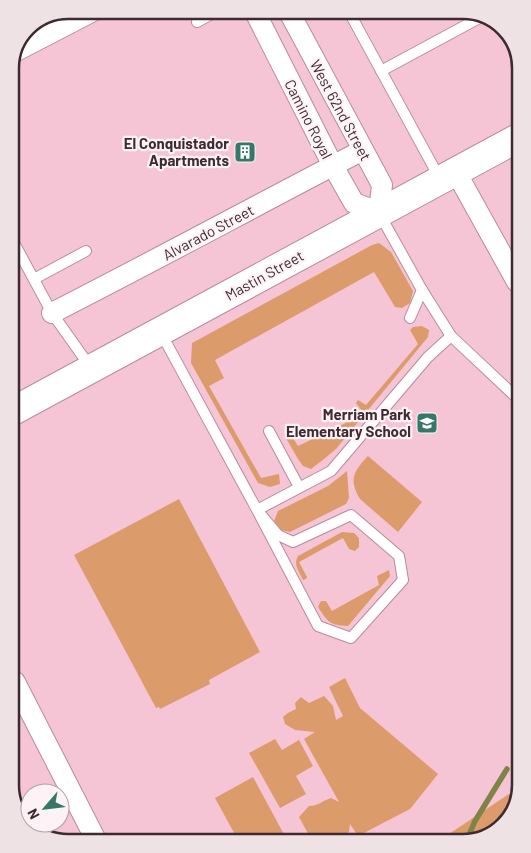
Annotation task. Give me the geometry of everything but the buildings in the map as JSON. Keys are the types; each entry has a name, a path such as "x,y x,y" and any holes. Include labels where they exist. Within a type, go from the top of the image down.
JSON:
{"street":[{"path":"24,47 78,19"},
{"name":"Camino Royal","path":"259,19 333,166 354,203 379,212"},
{"name":"West 62nd Street","path":"293,19 382,185 379,212"},
{"name":"Mastin Street","path":"19,408 512,141"},
{"name":"Alvarado Street","path":"52,313 363,150"},
{"path":"449,176 512,274"},
{"path":"19,690 93,834"}],"lane":[{"path":"197,22 202,19"},
{"path":"353,19 382,71 449,176"},
{"path":"382,71 475,20"},
{"path":"379,212 422,290 451,336 512,393"},
{"path":"34,279 86,251"},
{"path":"19,252 52,313 91,369"},
{"path":"410,318 422,290"},
{"path":"161,331 318,626 351,638 403,580 399,556 351,515 293,542 278,535 257,510"},
{"path":"257,510 331,472 428,357 451,336"},
{"path":"269,431 299,487"}],"shaded area":[{"path":"379,243 391,252 413,291 410,303 402,308 395,307 374,272 215,360 224,378 209,386 261,478 279,474 280,484 270,487 258,483 191,363 192,343 372,245"},
{"path":"422,326 429,330 428,337 336,449 311,469 303,466 286,438 291,435 298,446 358,417 362,411 356,403 358,400 366,405 418,344 410,330 413,327"},
{"path":"368,456 422,502 398,532 360,499 356,492 354,476 359,466"},
{"path":"347,471 349,498 346,504 290,532 281,530 274,521 278,511 328,486"},
{"path":"179,499 260,652 209,680 210,684 160,709 159,707 156,708 74,555"},
{"path":"342,532 354,533 359,538 359,547 355,551 349,549 343,538 299,562 307,577 303,580 296,565 298,556"},
{"path":"389,570 390,576 348,626 333,624 318,607 321,601 326,601 332,611 379,585 377,576"},
{"path":"345,678 360,708 438,774 410,809 362,834 357,834 350,824 349,832 346,834 308,834 299,817 309,806 331,798 339,802 304,739 315,732 295,730 285,724 283,717 296,709 295,703 301,697 309,703 324,696 333,706 336,720 343,716 329,687"},
{"path":"275,739 282,750 299,740 313,766 296,776 306,794 280,808 249,753"},
{"path":"253,777 284,834 235,834 215,798"},
{"path":"512,792 504,812 490,826 479,832 449,834"}],"waterway":[{"path":"470,833 475,821 507,769"}],"place":[{"name":"El Conquistador Apartments","path":"245,152"},
{"name":"Merriam Park Elementary School","path":"427,423"}]}
